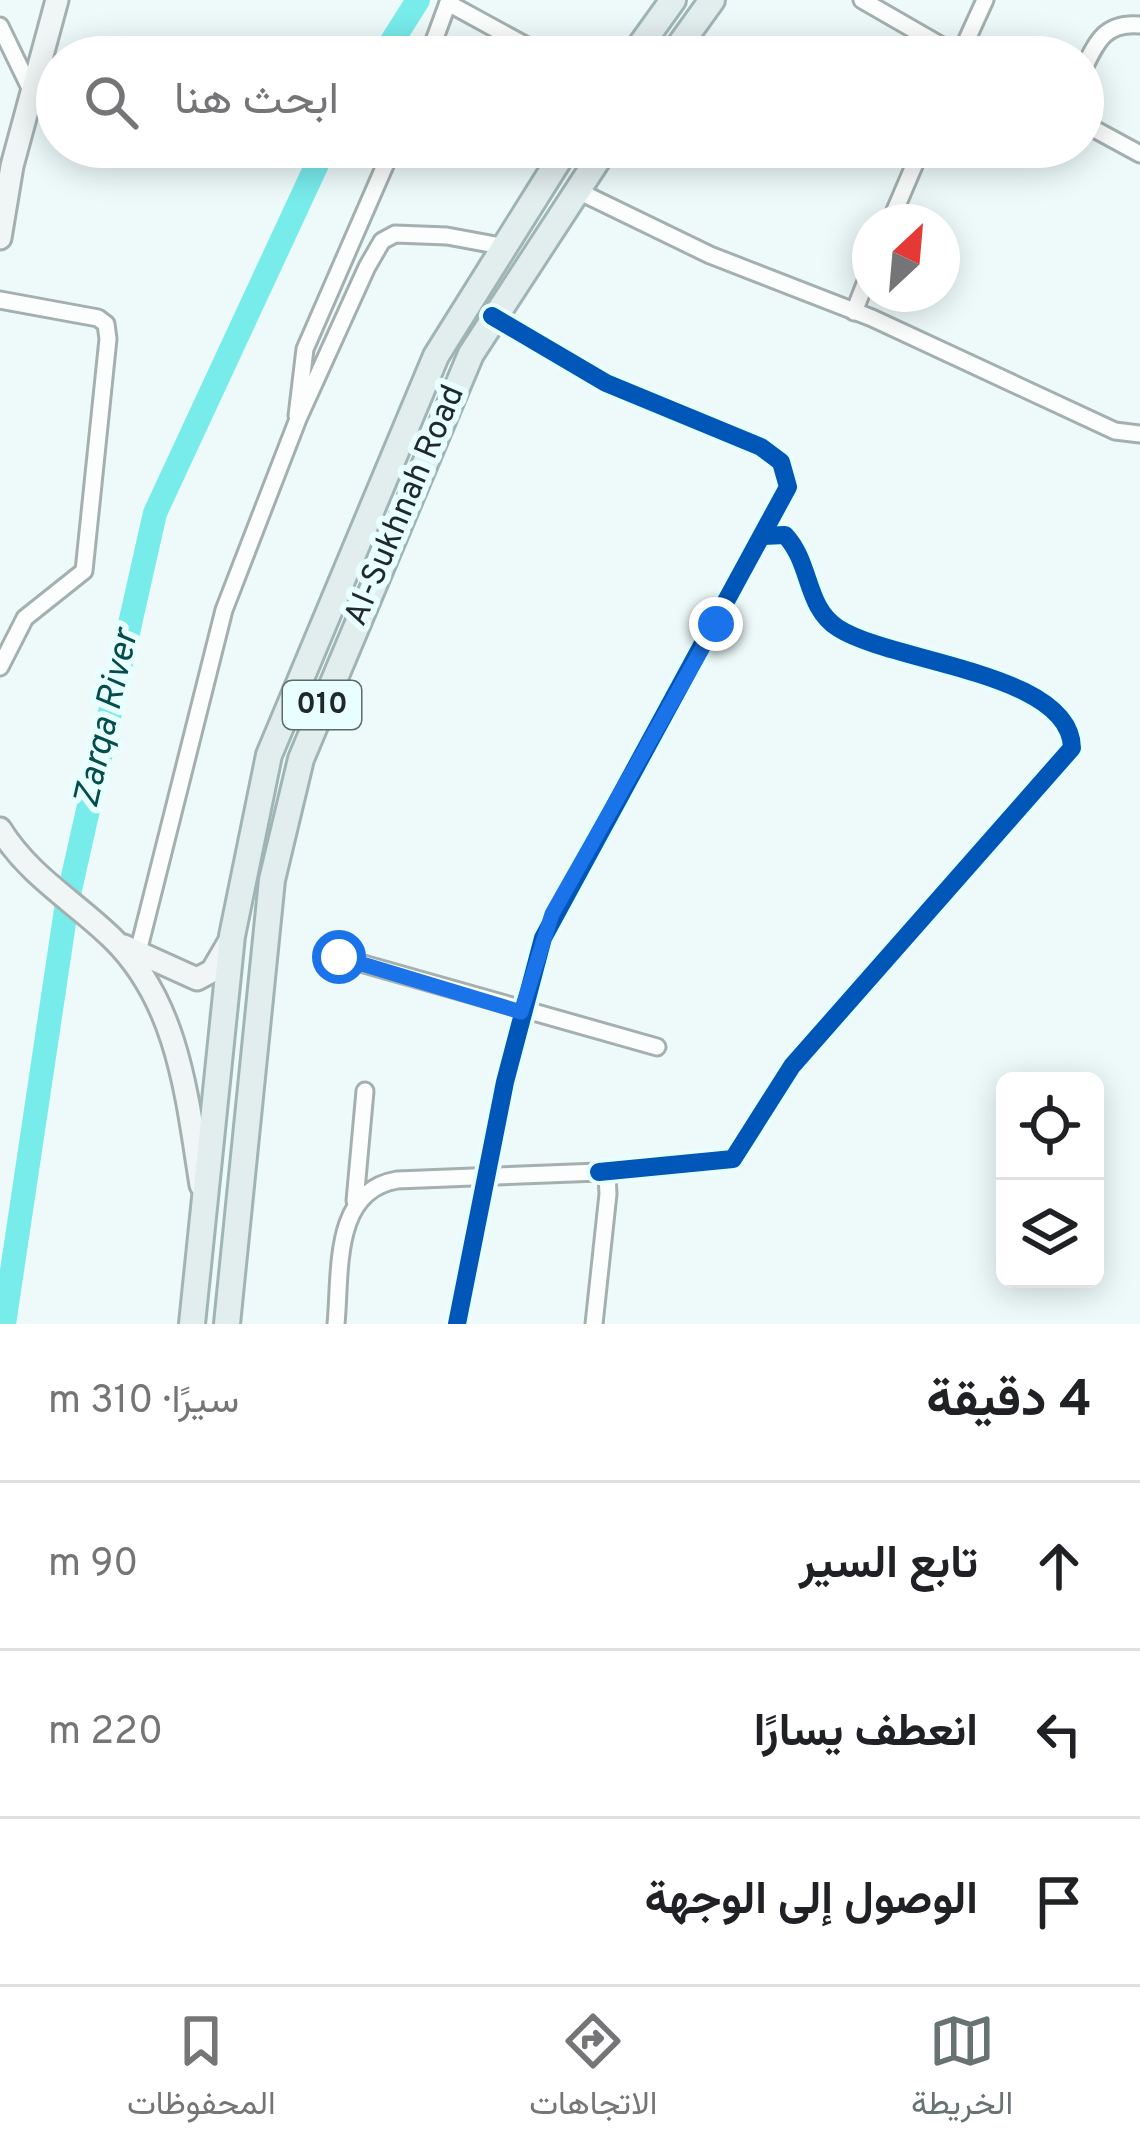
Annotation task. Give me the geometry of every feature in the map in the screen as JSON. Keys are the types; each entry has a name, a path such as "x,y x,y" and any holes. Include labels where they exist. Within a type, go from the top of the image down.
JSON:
{"main road":[{"path":"47,36 57,0"},
{"path":"647,36 673,0"},
{"path":"686,36 712,0"},
{"path":"0,238 36,73"},
{"name":"Al-Sukhnah Road","path":"192,1324 232,936 269,755 436,356 554,168"},
{"name":"Al-Sukhnah Road","path":"227,1324 272,880 301,759 448,404 492,316 591,168"},
{"path":"307,656 338,668"},
{"path":"0,830 21,859 58,895 116,942 150,987 173,1035 203,1202"},
{"path":"116,942 197,979 212,971 232,936"}],"street":[{"path":"862,0 924,36"},
{"path":"969,36 985,0"},
{"path":"436,36 448,2 509,36"},
{"path":"1100,36 1112,26 1140,25"},
{"path":"0,26 31,90"},
{"path":"1104,134 1140,154"},
{"path":"298,419 305,349 384,168"},
{"path":"898,204 913,168"},
{"path":"576,190 710,255 852,311"},
{"path":"138,952 224,610 298,419 382,241 411,232 501,246"},
{"path":"0,300 98,318 106,324 108,339 84,571 25,617 0,667"},
{"path":"854,312 1115,431 1140,434"},
{"path":"457,1324 521,1012 552,914 788,487 786,470 773,455 606,383 492,316"},
{"path":"355,1201 381,1183 599,1172 733,1159 792,1066 1072,748 1065,721 1042,700 1004,683 872,644 838,628 817,608 806,564 796,546 785,535 763,536"},
{"path":"339,957 657,1047"},
{"path":"336,1324 355,1201 365,1091"},
{"path":"594,1324 608,1194 607,1175 599,1172"}],"waterway":[{"name":"Zarqa River","path":"395,36 418,0"},
{"name":"Zarqa River","path":"4,1324 67,903 155,513 315,168"}],"cycle path":[{"path":"457,1324 505,1082 543,938 788,487 781,462 761,447 606,383 492,316"},
{"path":"599,1172 733,1159 792,1066 1072,748 1064,722 1043,702 1012,686 838,628 820,609 794,546 785,535 763,536"}],"route":[{"path":"339,957 521,1012 552,914 716,624"}]}
